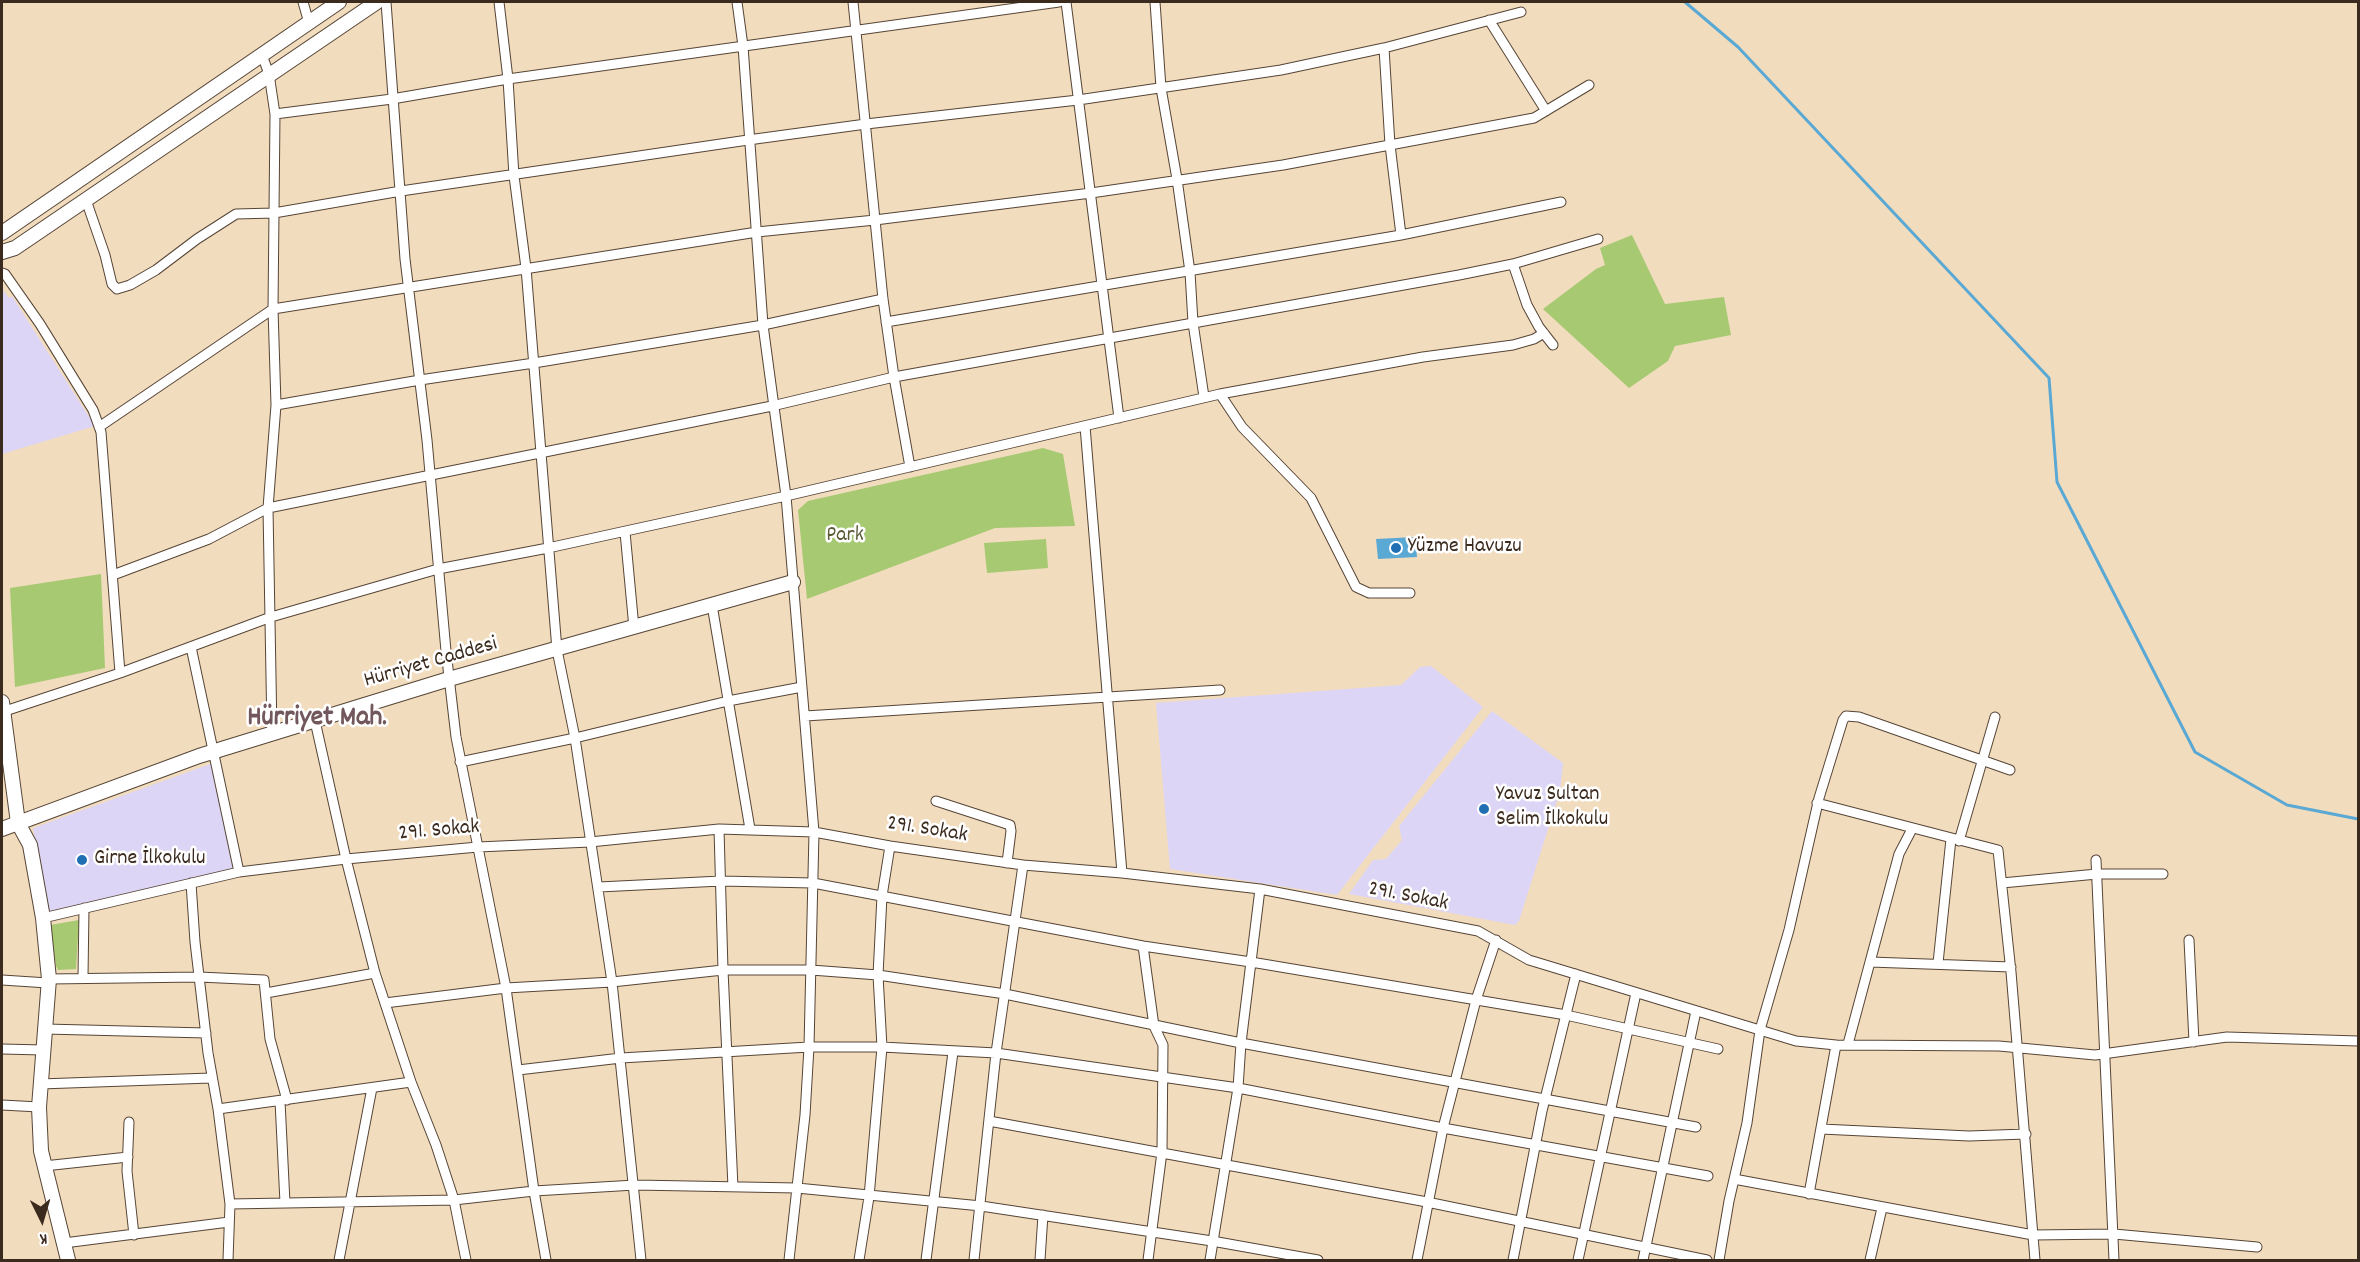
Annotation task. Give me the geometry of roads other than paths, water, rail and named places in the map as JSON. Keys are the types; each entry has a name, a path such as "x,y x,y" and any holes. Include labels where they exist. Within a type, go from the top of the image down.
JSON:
{"street":[{"path":"303,2 309,23"},
{"path":"2,233 339,2"},
{"path":"2,252 15,248 377,2"},
{"path":"386,2 392,99 409,287 430,475 449,679 460,762 506,988 534,1191 546,1260"},
{"path":"499,2 514,176 526,268 557,650 575,738 599,887 621,1058 642,1260"},
{"path":"737,2 743,46 763,325 772,406 786,496 814,832 809,1047 789,1260"},
{"path":"853,2 883,299 910,467"},
{"path":"275,114 392,99 507,79 1059,2"},
{"path":"1066,2 1119,418"},
{"path":"1155,2 1161,88 1190,272 1193,323 1204,398"},
{"path":"86,200 105,255 112,284 117,289 130,285 156,270 197,239 236,214 274,213 401,191 748,140 1078,100 1281,70 1384,48 1521,12"},
{"path":"1489,20 1546,111"},
{"path":"1384,48 1389,145 1401,235"},
{"path":"262,55 269,74 275,114 273,309 276,405 268,508 272,734"},
{"path":"99,427 273,309 757,232 1091,193 1283,165 1534,118 1589,85"},
{"path":"886,322 1401,235 1561,202"},
{"path":"113,575 209,539 268,508 772,406 894,377 1459,276 1513,264 1598,239"},
{"path":"1513,264 1527,304 1553,345"},
{"path":"2,273 5,274 40,324 93,410 99,427 106,477 120,673"},
{"path":"276,405 763,325 883,299"},
{"path":"2,712 120,673 271,617 438,569 625,532 786,496 1220,394 1423,357 1513,345 1534,339 1544,333"},
{"path":"1220,394 1242,427 1311,498 1356,587 1369,593 1410,593"},
{"path":"1086,426 1106,698 1122,873"},
{"path":"625,532 634,628"},
{"name":"Hürriyet Caddesi","path":"2,829 214,751 449,679 793,582"},
{"path":"712,605 750,830"},
{"path":"191,647 239,872"},
{"path":"460,762 575,738 728,701 802,687"},
{"path":"805,716 1220,690"},
{"path":"2,702 18,823 30,845 43,918 48,981 39,1107 41,1151 68,1260"},
{"path":"1719,1260 1747,1124 1760,1030 1789,930 1818,803 1843,720 1846,716 1859,717 2010,770"},
{"path":"1938,963 1955,840 1984,760 1995,717"},
{"path":"315,721 346,859 375,973 411,1082 436,1145 454,1200 466,1260"},
{"path":"936,801 1010,825 1007,863"},
{"path":"1818,803 1998,850 2011,967 2035,1260"},
{"path":"719,829 733,1187"},
{"name":"291. Sokak","path":"43,918 239,872 346,859 590,842 719,829 814,832 1007,863 1122,873 1260,889 1478,931 1528,960 1796,1041 1836,1045 2018,1047 2095,1054 2227,1037 2358,1041"},
{"path":"1848,1044 1899,854 1912,829"},
{"path":"859,1260 868,1197 882,1047 878,975 882,896 890,846"},
{"path":"2096,860 2114,1260"},
{"path":"974,1260 996,1053 1023,865"},
{"path":"2002,883 2097,874 2163,874"},
{"path":"599,887 721,881 813,883 1143,946 1566,1015 1718,1049"},
{"path":"191,883 211,1078 218,1109 230,1204 228,1260"},
{"path":"1210,1260 1238,1088 1241,1043 1260,889"},
{"path":"83,977 84,908"},
{"path":"1417,1260 1443,1128 1476,1000 1496,940"},
{"path":"2189,940 2194,1042"},
{"path":"1143,946 1154,1026 1163,1045 1162,1152 1148,1260"},
{"path":"1869,962 2011,967"},
{"path":"385,1003 506,988 612,982 723,970 811,970 878,975 1005,994 1241,1043 1696,1127"},
{"path":"266,993 375,973"},
{"path":"1513,1260 1545,1100 1576,974"},
{"path":"2,980 48,981 83,977 199,977 264,980 270,1039 284,1100 285,1203"},
{"path":"1578,1260 1612,1112 1636,993"},
{"path":"1643,1260 1696,1011"},
{"path":"45,1029 206,1033"},
{"path":"1809,1194 1836,1045"},
{"path":"518,1070 621,1058 809,1047 882,1047 996,1053 1238,1088 1708,1176"},
{"path":"2,1049 43,1050"},
{"path":"926,1260 953,1052"},
{"path":"40,1084 211,1078"},
{"path":"218,1109 411,1082"},
{"path":"339,1260 372,1088"},
{"path":"2,1105 39,1107"},
{"path":"989,1120 1427,1202 1707,1260"},
{"path":"129,1122 128,1157 134,1235"},
{"path":"1821,1129 1969,1136 2025,1134"},
{"path":"45,1166 128,1157"},
{"path":"1734,1179 2033,1235 2114,1234 2257,1247"},
{"path":"230,1204 454,1200 534,1191 635,1185 797,1188 868,1197 981,1206 1212,1240 1318,1260"},
{"path":"1870,1260 1882,1208"},
{"path":"1040,1260 1043,1215"},
{"path":"64,1243 229,1222"}],"water":[{"name":"Yüzme Havuzu","path":"1415,537 1417,557 1378,559 1376,539"}],"waterway":[{"path":"1685,2 1738,47 2049,378 2057,482 2195,752 2287,805 2358,819"}],"place":[{"name":"Yüzme Havuzu","path":"1396,548"},
{"name":"Yavuz Sultan Selim İlkokulu","path":"1484,809"},
{"name":"Girne İlkokulu","path":"82,860"}],"district":[{"name":"Hürriyet Mah.","path":"317,720"}],"park label":[{"name":"Park","path":"845,537"}]}
